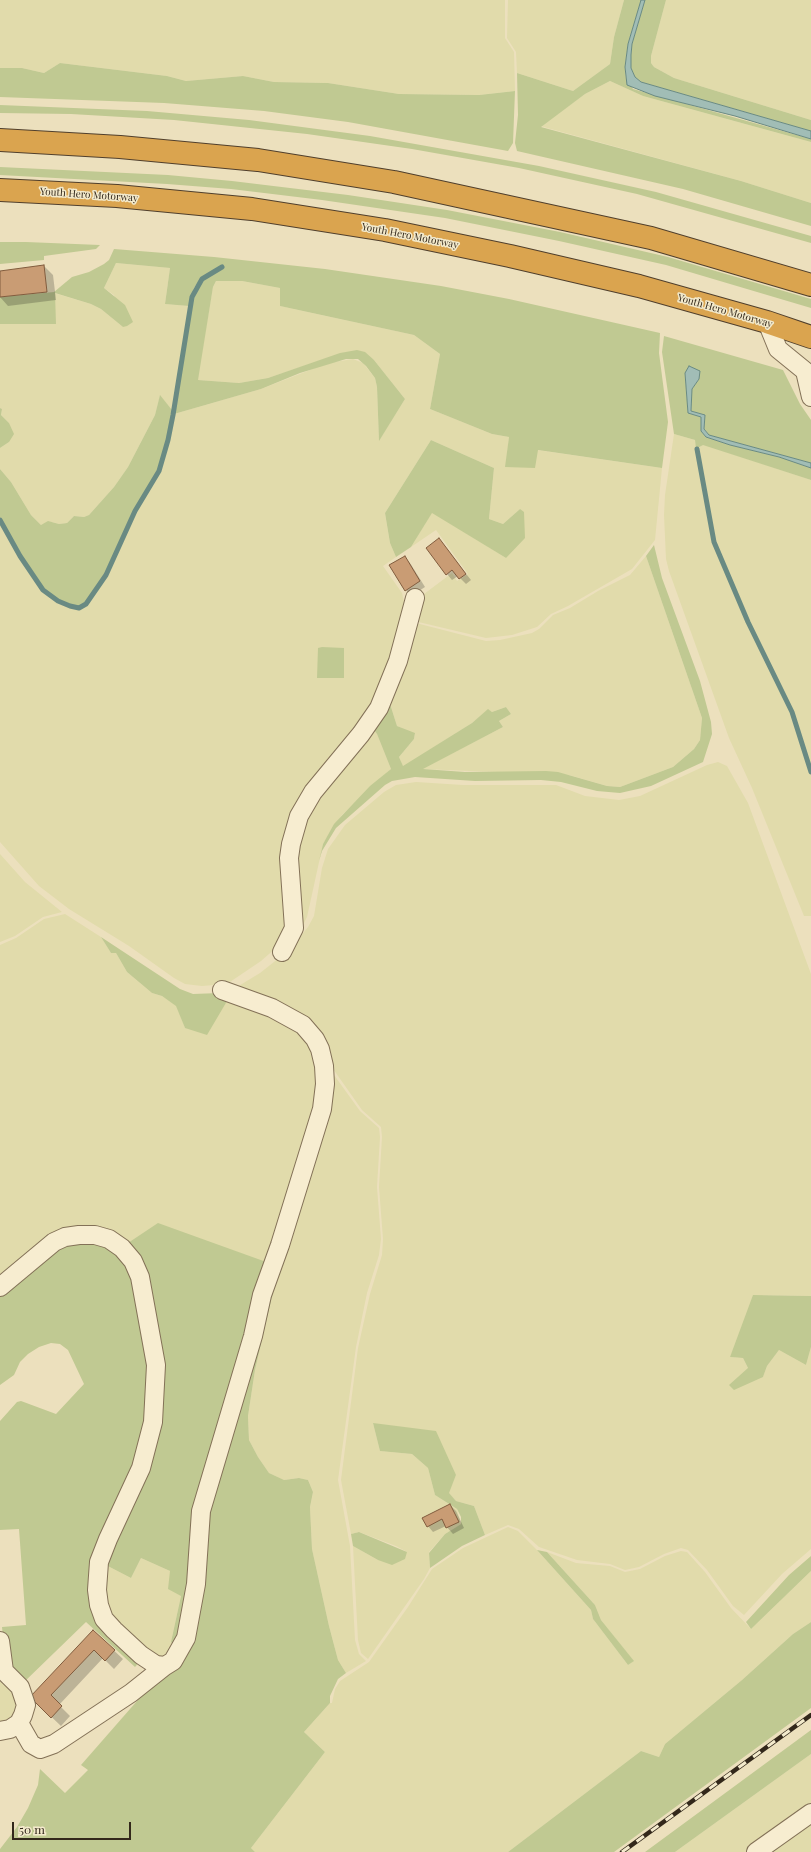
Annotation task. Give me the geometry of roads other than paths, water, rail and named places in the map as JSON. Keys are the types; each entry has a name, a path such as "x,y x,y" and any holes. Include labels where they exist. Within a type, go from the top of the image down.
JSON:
{"highway":[{"path":"0,140 120,147 258,160 394,182 651,238 811,285"},
{"name":"Youth Hero Motorway","path":"0,190 117,196 252,209 385,230 510,256 639,286 768,322 811,337"}],"street":[{"path":"768,322 778,349 805,371 811,397"},
{"path":"282,952 294,928 289,858 292,837 299,816 313,792 362,734 379,708 398,661 415,598"},
{"path":"19,1723 31,1744 40,1748 54,1744 131,1693 173,1661 186,1638 196,1584 201,1510 253,1336 262,1295 280,1245 322,1110 325,1084 324,1066 320,1048 315,1039 303,1025 272,1008 222,990"},
{"path":"0,1287 54,1242 65,1237 79,1235 95,1235 109,1239 122,1248 133,1261 140,1277 156,1366 154,1422 141,1468 99,1562 97,1590 99,1605 104,1619 141,1655 156,1665 165,1666"},
{"path":"0,1641 4,1671 20,1687 26,1705 24,1715 19,1723 10,1730 0,1731"},
{"path":"756,1852 811,1813"}],"water":[{"path":"641,0 645,0 632,44 631,68 635,77 641,82 811,131 811,139 735,116 655,96 627,85 625,67 628,44"},
{"path":"689,366 700,371 699,379 692,389 691,411 705,415 704,429 709,435 811,463 811,468 779,457 730,445 706,437 701,431 701,417 688,413 685,373"}],"waterway":[{"path":"0,520 20,556 43,590 58,601 70,606 79,608 86,604 106,575 135,511 159,471 168,440 173,415 192,297 202,279 222,267"},
{"path":"697,449 714,542 748,622 792,712 811,772"}],"railway":[{"path":"622,1852 811,1715"}]}
